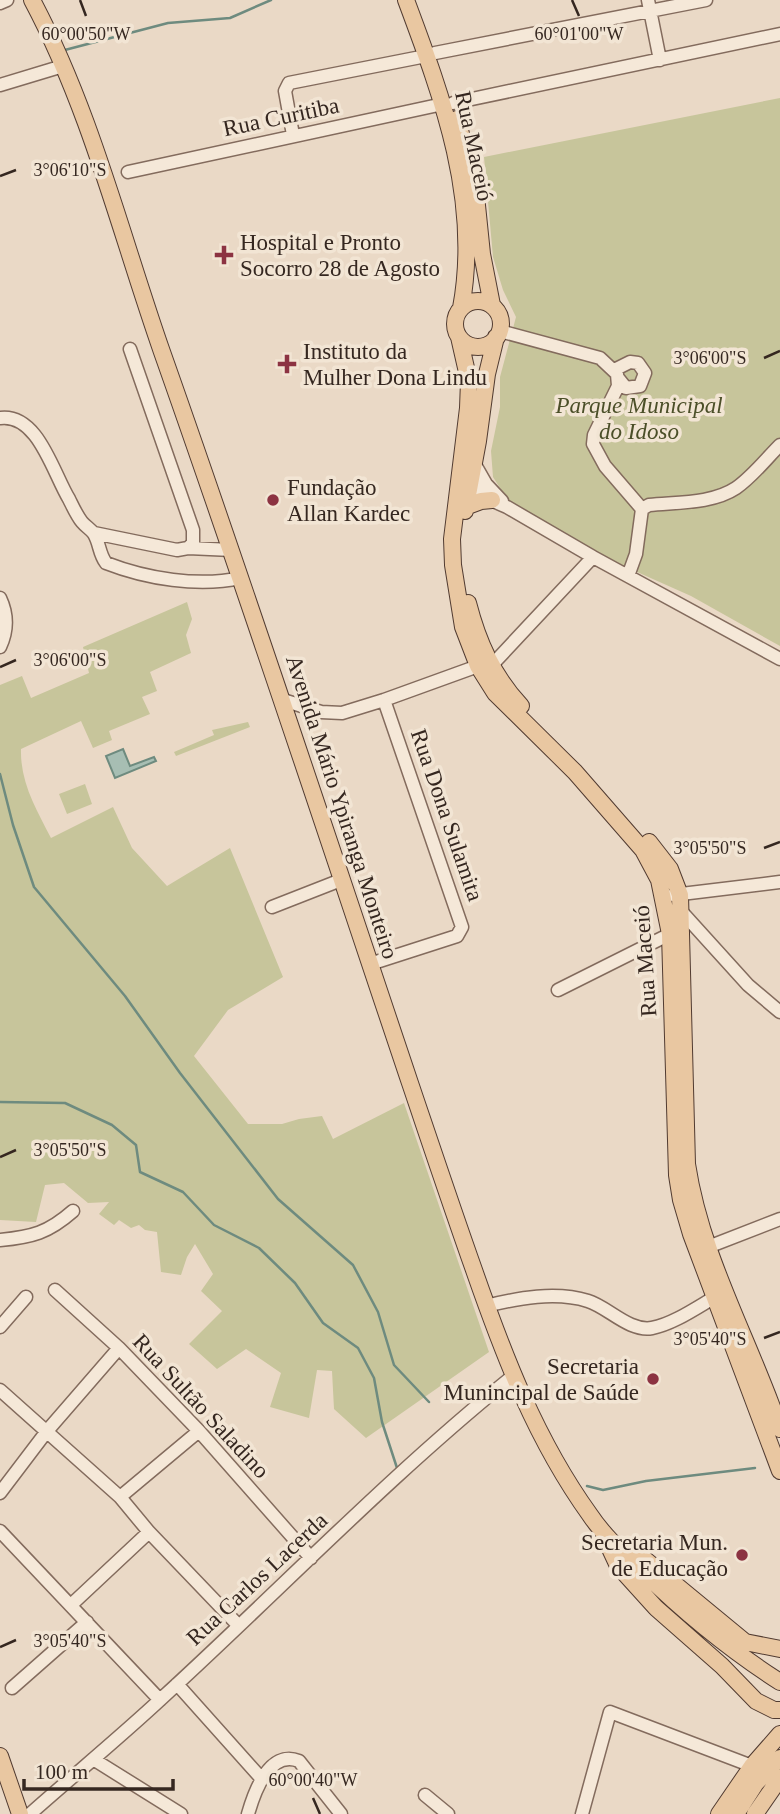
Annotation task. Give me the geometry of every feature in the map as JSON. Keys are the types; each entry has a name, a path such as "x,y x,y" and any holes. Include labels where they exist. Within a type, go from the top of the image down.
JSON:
{"main road":[{"name":"Avenida Mário Ypiranga Monteiro","path":"32,0 63,66 107,186 154,329 242,578 341,880 486,1306 530,1416 559,1469 603,1532 667,1595 710,1632 780,1682"},
{"name":"Rua Maceió","path":"406,0 431,55"},
{"name":"Rua Maceió","path":"416,0 448,104 464,168 492,305"},
{"name":"Rua Maceió","path":"461,308 467,274 469,189"},
{"path":"476,301 492,305 500,317 498,334 485,346 477,347 464,342 459,337 455,318 461,308 476,301"},
{"name":"Rua Maceió","path":"498,334 452,539 453,565 463,627 495,693 575,772 643,850 663,894 670,934 677,1175 686,1219 780,1471"},
{"name":"Rua Maceió","path":"459,337 469,381 467,465 470,482 462,541 467,598 484,666 573,756 644,835 670,869 681,903 687,1164 698,1218 708,1247 765,1385 780,1430"},
{"path":"465,507 481,501 499,503"},
{"path":"765,1385 780,1410"},
{"path":"603,1532 640,1555 745,1642 780,1649"},
{"path":"603,1532 618,1566 656,1608 722,1665 756,1701 780,1710"},
{"path":"755,1814 780,1734"},
{"path":"0,1756 20,1814"},
{"path":"719,1814 770,1767"},
{"path":"736,1814 770,1767"},
{"path":"0,1787 9,1814"}],"street":[{"path":"0,3 7,0"},
{"path":"293,135 285,88 289,83 431,55 649,6 706,0"},
{"path":"649,6 660,60"},
{"name":"Rua Curitiba","path":"128,172 780,34"},
{"path":"0,85 63,66"},
{"path":"498,334 600,358 616,374 618,386 594,435 593,444 605,466 642,509 636,554 628,576"},
{"path":"130,349 193,530 193,543 188,548"},
{"path":"0,418 12,417 32,430 83,523 94,533 100,555 106,564 168,579 222,582 242,578"},
{"path":"642,509 649,505 713,498 736,488 780,445"},
{"path":"467,465 486,484 499,503"},
{"path":"470,482 479,493 780,659"},
{"path":"94,533 121,537 163,549 232,550"},
{"path":"283,700 321,712 342,713 484,666 593,557"},
{"path":"0,598 5,608 6,633 0,647"},
{"name":"Rua Dona Sulamita","path":"370,964 457,936 462,930 462,920 384,700"},
{"path":"272,907 341,880"},
{"path":"681,903 780,882"},
{"path":"663,894 681,903 748,985 780,1012"},
{"path":"558,990 670,934"},
{"path":"0,1241 46,1231 73,1211"},
{"path":"708,1247 780,1219"},
{"name":"Rua Sultão Saladino","path":"55,1290 119,1348 198,1431 310,1558"},
{"path":"486,1306 519,1299 556,1296 575,1298 592,1302 642,1328 652,1328 715,1297"},
{"path":"0,1327 26,1297"},
{"path":"0,1493 47,1431 119,1348"},
{"name":"Rua Carlos Lacerda","path":"30,1814 160,1700 438,1437 513,1376"},
{"path":"0,1390 120,1497 149,1532 238,1625"},
{"path":"120,1497 198,1431"},
{"path":"0,1531 160,1700"},
{"path":"71,1605 149,1532"},
{"path":"12,1688 87,1622"},
{"path":"177,1684 261,1778"},
{"path":"582,1814 610,1712 770,1767"},
{"path":"248,1814 261,1778 282,1760 291,1758 299,1761 341,1814"},
{"path":"93,1759 181,1814"},
{"path":"425,1795 448,1814"}],"green space":[{"name":"Parque Municipal do Idoso","path":"780,98 780,646 691,596 581,547 509,502 493,477 491,451 500,407 500,377 516,317 503,290 493,257 484,157"},
{"path":"187,602 192,619 186,635 191,653 150,672 157,691 142,697 150,714 109,731 112,740 93,748 81,721 21,749 23,773 30,795 51,838 113,807 132,848 167,886 230,848 283,977 228,1010 194,1056 248,1124 282,1124 322,1116 333,1139 404,1103 489,1352 366,1438 334,1409 332,1371 317,1370 309,1418 270,1407 281,1373 246,1349 217,1369 189,1344 222,1311 201,1291 213,1274 195,1244 181,1275 161,1272 157,1232 145,1230 139,1225 131,1228 119,1220 114,1225 99,1214 109,1202 88,1203 64,1183 45,1185 36,1222 0,1220 0,685 22,676 31,698 89,673 83,647"},
{"path":"248,722 250,727 176,756 174,752 214,735 212,730"},
{"path":"85,784 92,804 67,814 59,794"}],"shaded area":[{"path":"123,749 130,766 154,757 156,761 115,778 106,756"}],"waterway":[{"path":"61,51 168,23 230,18 271,0"},
{"path":"0,774 13,825 34,887 125,996 180,1073 278,1199 353,1265 378,1312 394,1365 429,1402"},
{"path":"0,1102 65,1103 112,1125 136,1145 140,1172 183,1192 214,1225 259,1248 295,1283 323,1323 358,1348 374,1378 382,1422 397,1468"},
{"path":"587,1486 603,1490 646,1481 755,1468"}],"place":[{"name":"Hospital e Pronto Socorro 28 de Agosto","path":"224,255"},
{"name":"Instituto da Mulher Dona Lindu","path":"287,364"},
{"name":"Fundação Allan Kardec","path":"273,500"},
{"name":"Secretaria Munincipal de Saúde","path":"653,1379"},
{"name":"Secretaria Mun. de Educação","path":"742,1555"}]}
